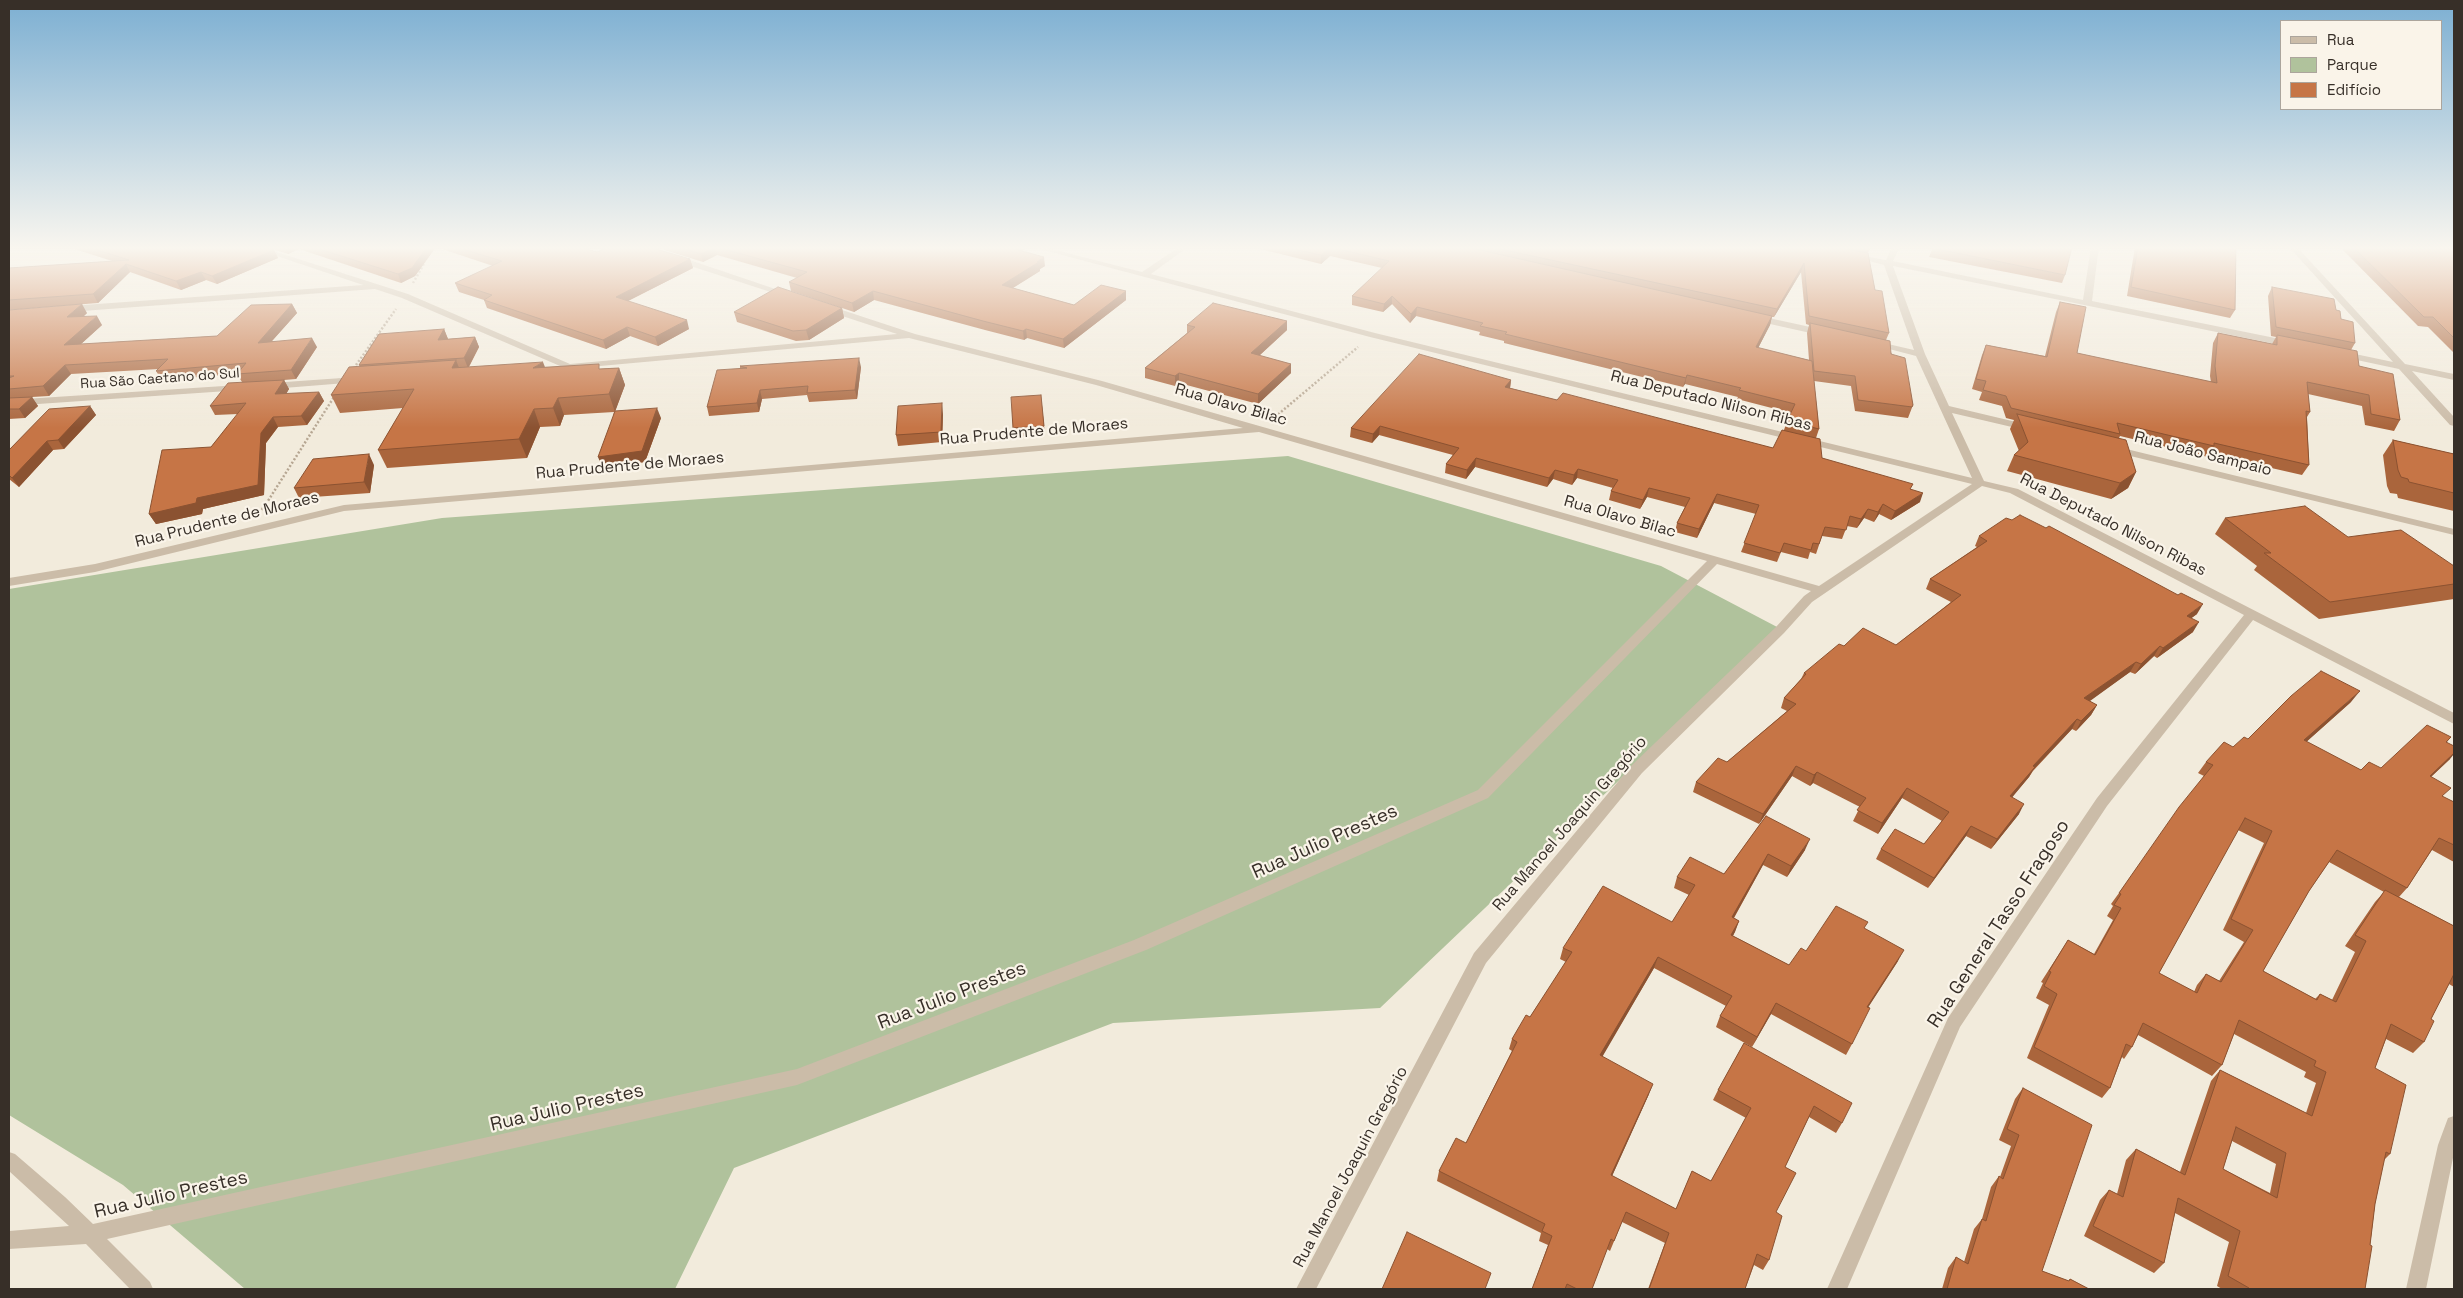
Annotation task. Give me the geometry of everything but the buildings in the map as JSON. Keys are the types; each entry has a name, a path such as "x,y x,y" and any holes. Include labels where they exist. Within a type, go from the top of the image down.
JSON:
{"street":[{"path":"58,310 93,308"},
{"path":"432,308 567,366"},
{"name":"Rua Olavo Bilac","path":"826,308 912,336 1099,383 1820,590"},
{"name":"Rua Deputado Nilson Ribas","path":"1267,308 2014,491 2454,719"},
{"path":"1903,308 1920,354 1980,482"},
{"path":"2105,308 2299,346"},
{"path":"2350,308 2406,367 2454,423"},
{"path":"1745,315 1832,335"},
{"path":"547,368 912,336"},
{"path":"1862,341 1920,354"},
{"path":"2328,352 2454,377"},
{"name":"Rua São Caetano do Sul","path":"9,403 364,380"},
{"path":"1944,408 2040,431"},
{"name":"Rua Prudente de Moraes","path":"9,582 95,568 344,508 1262,429"},
{"name":"Rua João Sampaio","path":"2108,448 2454,532"},
{"name":"Rua Manoel Joaquin Gregório","path":"1306,1289 1480,958 1637,769 1780,630 1808,599 1980,482"},
{"name":"Rua Julio Prestes","path":"9,1240 90,1234 797,1077 1140,945 1483,794 1715,560"},
{"name":"Rua General Tasso Fragoso","path":"1837,1289 1954,1023 2102,802 2251,614"},
{"path":"2416,1289 2447,1145 2454,1124"},
{"path":"9,1160 60,1203 143,1289"}],"path":[{"path":"1262,429 1373,335"}],"green space":[{"path":"1288,456 1661,566 1779,628 1380,1008 1113,1023 734,1168 675,1289 245,1289 123,1185 9,1115 9,589 442,518"}]}
